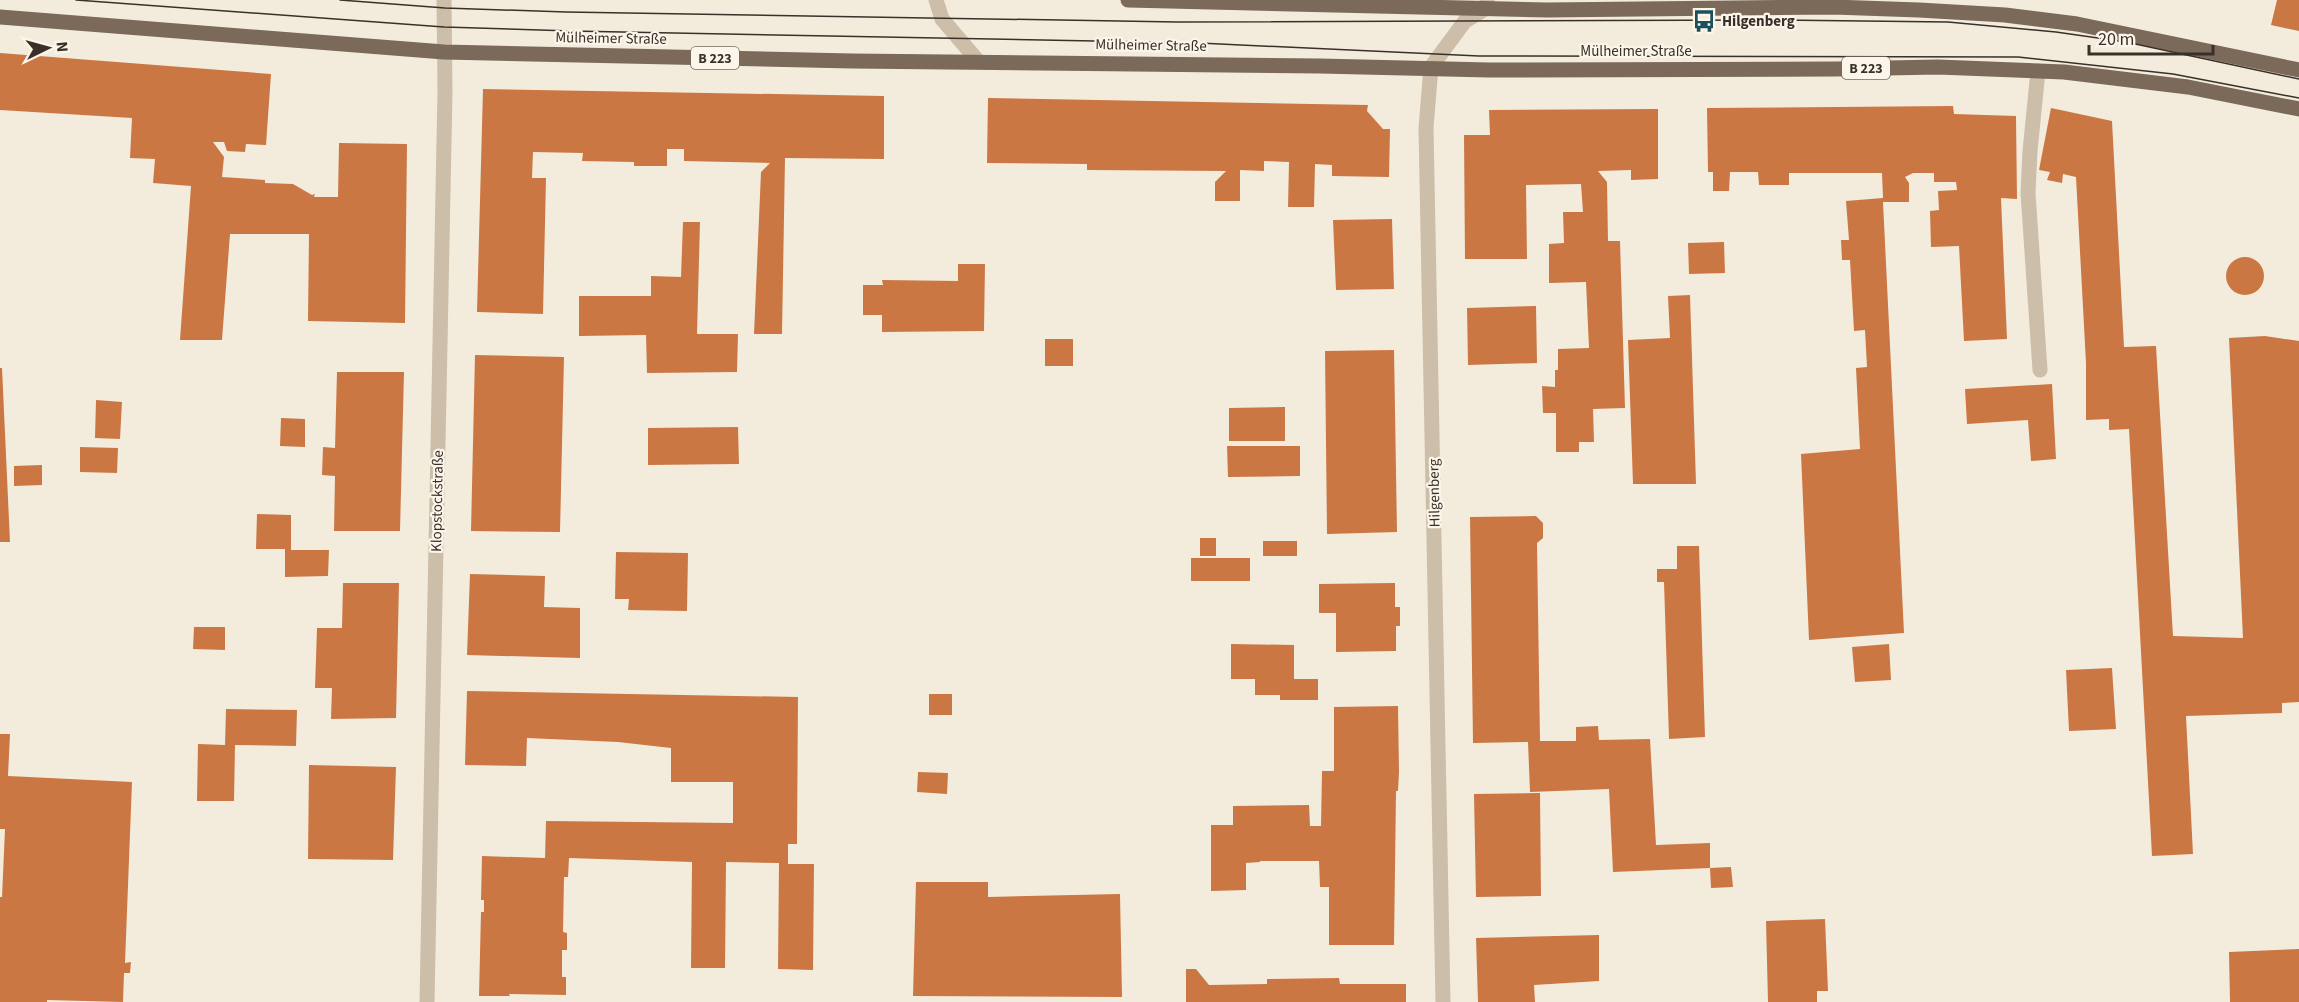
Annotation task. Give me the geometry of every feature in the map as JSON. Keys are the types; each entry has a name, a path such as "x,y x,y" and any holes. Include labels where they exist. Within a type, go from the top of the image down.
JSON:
{"main road":[{"path":"1128,0 1487,4 1547,10 1871,4 2005,15 2077,24 2299,70"},
{"name":"Mülheimer Straße","path":"0,17 444,52 852,61 1489,70 1938,67 2064,72 2157,82 2299,109"}],"street":[{"name":"Klopstockstraße","path":"427,1002 444,0"},
{"path":"936,0 942,19 978,61"},
{"path":"1431,68 1465,21 1487,4"},
{"name":"Hilgenberg","path":"1431,68 1426,128 1443,1002"},
{"path":"2038,71 2028,193 2040,370"}],"building":[{"path":"2277,0 2299,0 2299,31 2271,25"},
{"path":"0,53 271,74 266,145 246,144 245,152 227,151 224,142 213,142 224,157 222,177 293,184 312,195 315,194 314,197 338,197 339,143 407,144 405,323 308,321 309,234 230,234 222,340 180,340 191,186 153,183 155,159 130,158 132,118 0,110"},
{"path":"483,89 884,96 884,159 785,158 782,334 754,334 761,172 770,163 684,161 684,149 667,149 667,166 634,166 634,162 582,161 583,153 533,152 532,178 546,178 543,314 477,312"},
{"path":"988,98 1368,105 1367,111 1383,129 1390,129 1389,177 1332,176 1332,165 1315,164 1314,207 1288,207 1289,162 1264,161 1264,171 1240,170 1240,201 1215,201 1215,182 1226,171 1087,170 1087,164 987,163"},
{"path":"1953,106 1954,114 2016,116 2017,199 2001,198 2007,339 1964,341 1959,246 1931,247 1930,211 1939,210 1938,191 1957,190 1956,182 1934,182 1934,173 1913,173 1905,177 1909,183 1909,202 1883,202 1904,633 1809,640 1801,454 1860,449 1856,368 1867,367 1865,330 1854,331 1850,260 1842,260 1841,240 1849,240 1846,201 1883,198 1882,173 1789,173 1789,185 1759,185 1758,172 1730,172 1729,191 1713,191 1713,172 1708,172 1707,108"},
{"path":"2051,108 2112,121 2124,347 2156,346 2173,636 2243,638 2229,338 2265,336 2299,341 2299,702 2282,703 2282,713 2186,716 2193,854 2152,856 2129,429 2109,430 2109,419 2086,420 2086,363 2076,177 2063,174 2062,183 2047,180 2050,172 2039,170"},
{"path":"1658,109 1658,179 1631,180 1631,170 1598,171 1607,182 1608,241 1620,241 1625,408 1593,409 1594,442 1579,442 1579,452 1556,452 1556,413 1543,413 1542,386 1555,387 1558,349 1589,348 1586,282 1549,283 1549,244 1564,243 1563,212 1583,212 1581,184 1526,185 1527,259 1465,259 1464,135 1490,135 1489,110"},
{"path":"1392,219 1394,289 1336,290 1333,220"},
{"path":"683,222 700,222 697,334 738,334 737,372 647,373 646,335 579,336 579,296 651,296 651,276 681,277"},
{"path":"1724,242 1725,273 1689,274 1688,243"},
{"path":"2245,257 2252,258 2258,263 2263,269 2263,283 2258,289 2252,294 2245,295 2238,294 2232,289 2227,283 2226,276 2227,269 2232,263 2238,258"},
{"path":"958,264 985,264 984,331 882,332 882,315 863,315 863,285 883,285 882,280 958,281"},
{"path":"1690,295 1696,484 1633,484 1628,340 1670,338 1668,296"},
{"path":"1536,306 1537,363 1468,365 1467,308"},
{"path":"1045,339 1073,339 1073,366 1045,366"},
{"path":"1394,350 1397,532 1327,534 1325,351"},
{"path":"475,355 564,357 560,532 471,531"},
{"path":"0,368 2,368 10,542 0,542"},
{"path":"337,372 404,372 400,531 334,531 335,476 322,475 323,447 335,448"},
{"path":"2052,384 2056,459 2031,461 2028,420 1967,424 1965,389"},
{"path":"96,400 122,402 120,439 95,438"},
{"path":"1285,407 1285,441 1229,441 1229,408"},
{"path":"281,418 305,419 305,447 280,446"},
{"path":"738,427 739,464 648,465 648,428"},
{"path":"1227,446 1300,446 1300,476 1228,477"},
{"path":"80,447 118,448 117,473 80,472"},
{"path":"42,465 42,485 14,486 14,466"},
{"path":"257,514 291,515 291,550 329,550 328,576 285,577 285,549 256,549"},
{"path":"1536,516 1543,523 1543,538 1537,543 1540,741 1576,741 1576,727 1598,726 1599,740 1650,739 1656,845 1710,843 1710,868 1613,872 1609,789 1530,792 1528,742 1473,743 1470,517"},
{"path":"1200,538 1216,538 1216,556 1200,556"},
{"path":"1263,541 1297,541 1297,556 1263,556"},
{"path":"1677,546 1699,546 1705,737 1669,739 1664,582 1657,582 1657,569 1677,569"},
{"path":"616,552 688,553 687,611 628,610 629,599 615,599"},
{"path":"1191,558 1250,558 1250,581 1191,581"},
{"path":"470,574 545,576 544,607 580,608 580,658 467,655"},
{"path":"343,583 399,583 396,718 331,719 332,688 315,688 317,628 342,628"},
{"path":"1395,583 1395,607 1400,607 1400,626 1396,626 1396,651 1336,652 1336,613 1319,613 1319,584"},
{"path":"194,627 225,627 225,650 193,649"},
{"path":"1231,644 1294,645 1294,679 1318,679 1318,700 1280,700 1280,695 1255,695 1255,679 1231,679"},
{"path":"1889,644 1891,680 1855,682 1852,647"},
{"path":"2112,668 2116,729 2069,731 2066,670"},
{"path":"467,691 798,697 797,844 788,844 788,864 814,864 813,970 778,969 779,863 726,862 725,968 691,968 692,862 569,858 568,877 564,877 563,932 567,933 567,950 562,950 562,977 566,977 566,995 479,996 481,912 484,912 484,900 481,900 482,856 545,858 546,821 733,823 733,782 671,782 671,748 618,742 527,738 526,766 465,765"},
{"path":"929,694 952,694 952,715 929,715"},
{"path":"1398,706 1399,772 1398,791 1396,791 1394,945 1329,945 1329,887 1320,887 1319,861 1246,863 1246,890 1211,891 1211,825 1233,825 1233,806 1309,805 1310,826 1321,826 1322,771 1334,771 1334,707"},
{"path":"226,709 297,710 296,746 235,745 234,801 197,801 198,744 225,745"},
{"path":"0,734 10,734 8,776 132,782 125,963 131,962 130,973 124,973 123,1002 47,1000 47,1002 0,1002 0,897 2,897 5,829 0,829"},
{"path":"309,765 396,767 393,860 308,859"},
{"path":"918,772 948,773 947,794 917,792"},
{"path":"1540,793 1541,896 1476,897 1474,794"},
{"path":"1731,867 1733,887 1711,888 1710,868"},
{"path":"916,882 988,882 988,897 1120,894 1122,997 913,996"},
{"path":"1825,919 1828,991 1817,991 1817,1002 1768,1002 1766,921"},
{"path":"1599,935 1599,981 1534,985 1535,1002 1478,1002 1476,938"},
{"path":"2299,949 2299,1002 2230,1002 2229,952"},
{"path":"1186,969 1196,969 1209,985 1267,984 1267,979 1339,978 1340,984 1406,984 1406,1002 1186,1002"}],"tram line":[{"path":"76,0 444,27 571,31 1199,43 1479,56 2018,57 2173,74 2299,98"},
{"path":"340,0 445,8 566,12 1177,22 1768,20 1948,22 2056,32 2126,42 2299,79"}],"place":[{"name":"Hilgenberg","path":"1704,21"}]}
